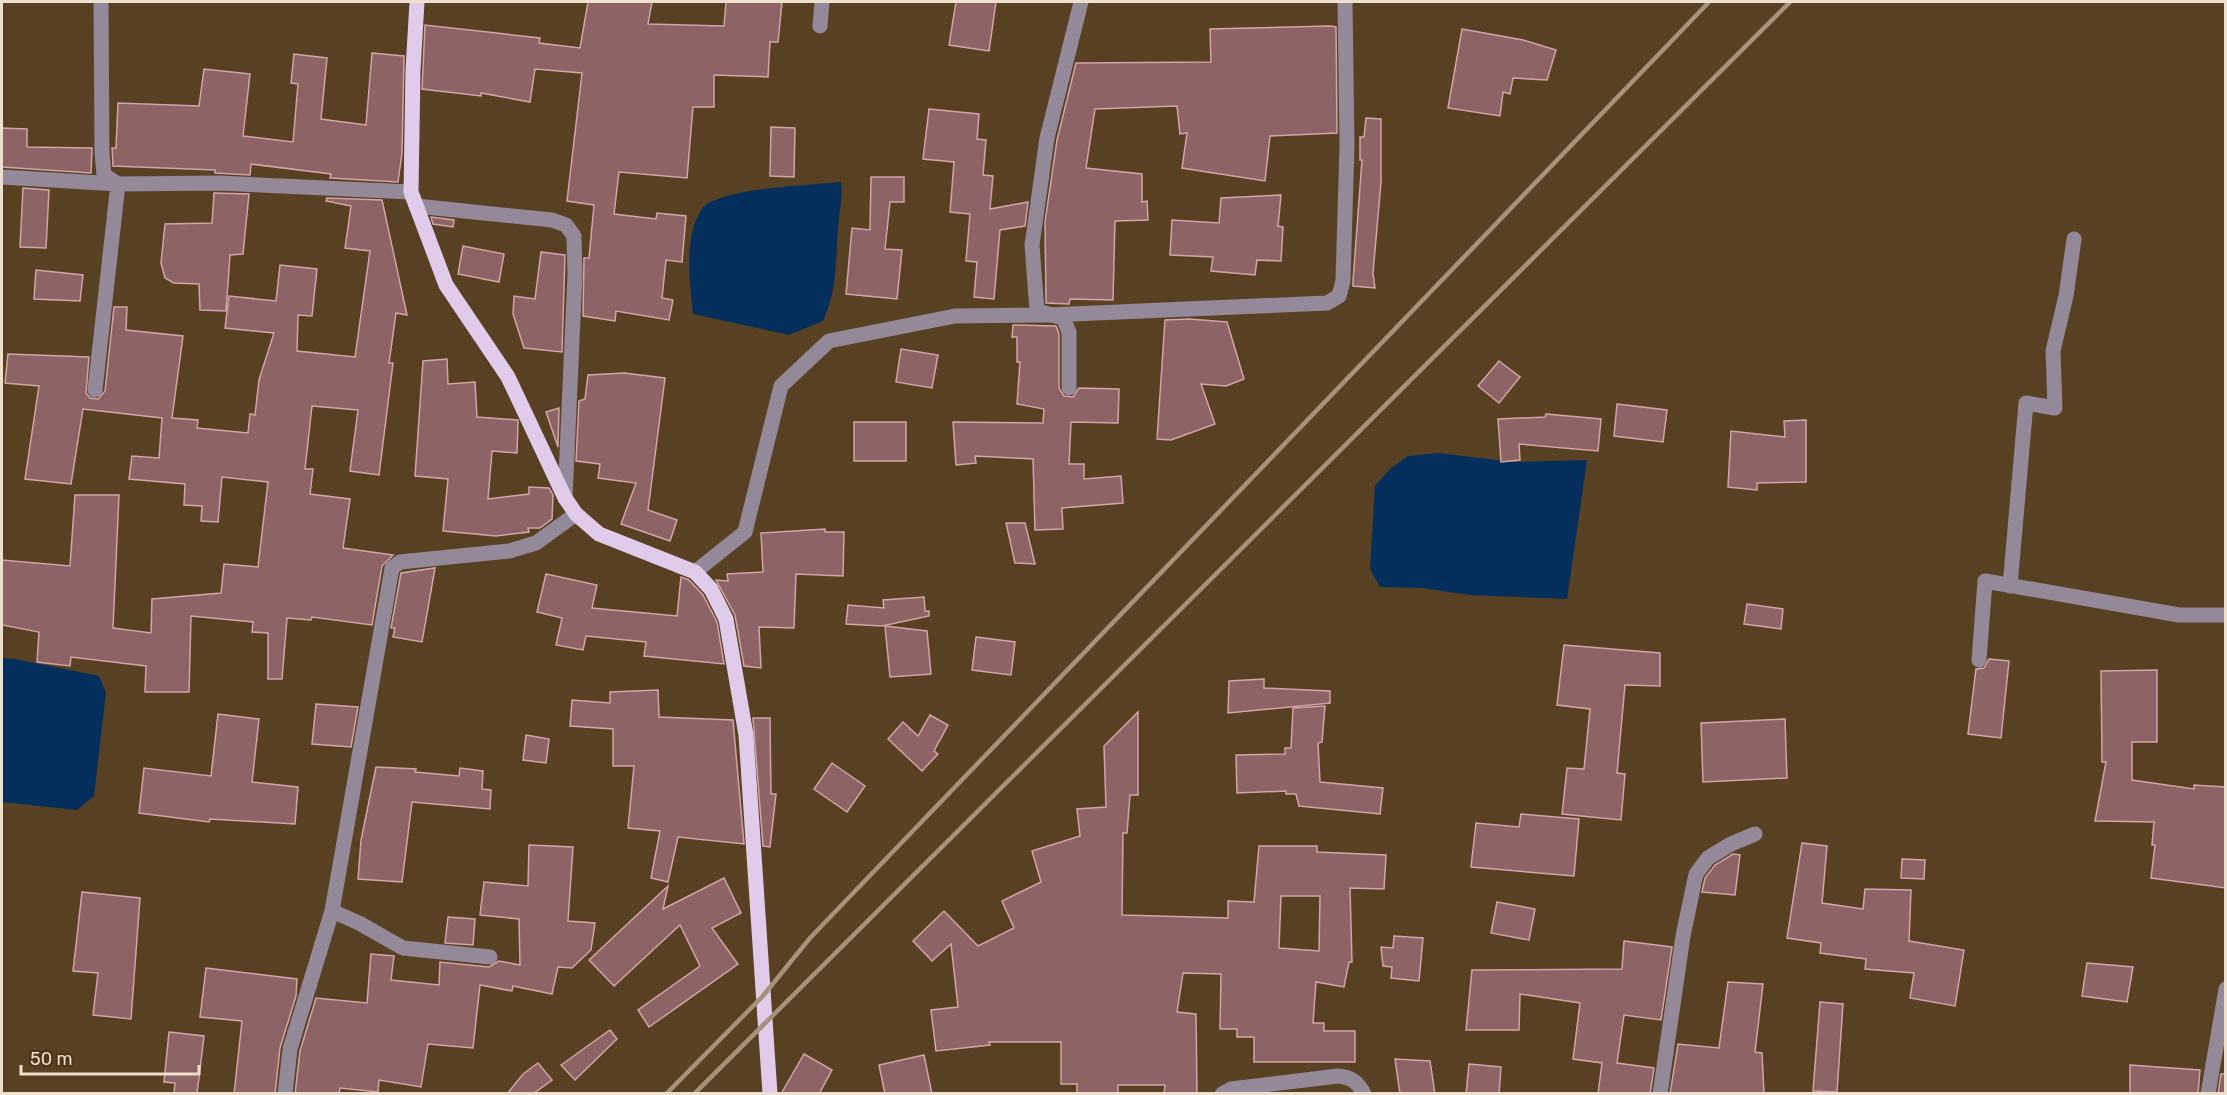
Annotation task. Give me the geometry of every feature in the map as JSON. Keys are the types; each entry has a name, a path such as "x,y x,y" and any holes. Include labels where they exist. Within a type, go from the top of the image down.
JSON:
{"main road":[{"path":"417,2 413,70 413,199 447,285 508,377 566,498 576,514 599,534 695,572 711,589 726,619 746,735 770,1094"}],"street":[{"path":"101,2 104,175 118,184"},
{"path":"820,26 822,2"},
{"path":"1069,388 1069,332 1063,318 1037,311 1032,245 1047,138 1081,2"},
{"path":"695,572 745,532 781,386 828,341 955,316 1049,315 1327,303 1338,296 1342,281 1347,145 1346,2"},
{"path":"2,177 118,184 219,183 413,199 552,220 566,225 574,236 575,274 566,498"},
{"path":"94,390 118,184"},
{"path":"2010,586 2026,404 2055,408 2054,351 2066,296 2074,239"},
{"path":"285,1094 290,1048 332,911 392,568 400,562 509,551 536,543 576,514"},
{"path":"1979,660 1985,581 2179,615 2226,615"},
{"path":"1660,1094 1683,936 1696,874 1708,858 1731,844 1755,834"},
{"path":"332,911 359,923 403,948 490,957"},
{"path":"2208,1094 2226,989"},
{"path":"1222,1094 1231,1089 1338,1076 1349,1077 1359,1085 1364,1094"}],"water":[{"path":"841,182 835,276 823,321 789,335 693,314 690,246 696,220 702,209 711,202 726,196 745,192"},
{"path":"1438,453 1512,462 1587,460 1567,599 1470,595 1422,588 1380,587 1370,569 1375,486 1390,469 1408,456"},
{"path":"2,658 99,676 106,693 94,796 77,810 2,802"}],"building":[{"path":"588,2 652,2 648,24 724,26 726,2 782,2 778,42 770,42 768,77 714,75 714,107 693,107 687,178 619,172 614,214 656,219 657,213 686,216 682,262 666,260 662,298 673,300 669,320 616,311 615,321 583,316 584,258 589,258 594,205 567,201 582,73 535,69 530,102 481,93 481,96 422,89 425,25 540,38 539,43 580,48"},
{"path":"956,2 996,2 989,51 949,45"},
{"path":"1336,27 1337,133 1270,136 1265,181 1182,168 1187,133 1180,134 1177,106 1095,109 1086,168 1142,174 1142,202 1147,201 1148,220 1115,221 1113,300 1070,299 1069,304 1046,303 1045,222 1057,140 1076,63 1211,62 1210,29"},
{"path":"1462,29 1523,40 1556,50 1547,80 1513,78 1510,94 1503,92 1500,116 1448,108"},
{"path":"372,53 404,56 402,153 398,182 330,178 331,174 251,164 250,175 215,173 215,170 113,166 112,148 116,148 118,103 199,106 204,69 250,74 243,136 293,142 298,84 291,83 294,54 327,58 321,119 366,125"},
{"path":"929,109 979,114 977,139 986,140 983,175 993,176 990,209 1028,202 1025,226 1000,230 994,299 974,297 977,262 966,261 970,214 950,212 954,162 923,159"},
{"path":"1366,118 1381,119 1381,182 1373,273 1375,288 1353,286 1362,160 1360,160 1360,137 1364,137"},
{"path":"771,127 795,128 794,177 770,176"},
{"path":"2,128 27,129 27,147 92,148 91,173 2,167"},
{"path":"871,177 904,177 904,202 890,202 885,249 902,250 897,299 846,294 852,228 870,230"},
{"path":"23,188 49,190 46,248 20,247"},
{"path":"214,193 249,194 243,254 230,255 226,311 200,310 199,284 174,283 165,278 161,263 165,224 212,223"},
{"path":"1281,195 1278,226 1283,227 1281,261 1257,260 1255,275 1211,271 1213,257 1170,255 1172,220 1219,223 1221,198"},
{"path":"327,198 382,200 407,315 396,313 389,363 393,363 379,475 350,471 358,410 312,406 305,469 313,469 310,494 350,499 343,548 393,555 382,566 372,625 312,617 311,620 287,618 282,679 268,679 268,633 252,632 253,622 191,616 189,692 145,692 146,666 71,657 70,666 37,662 39,632 2,625 2,560 70,566 75,495 119,495 113,628 151,633 152,599 221,593 224,564 258,567 268,482 222,477 218,522 201,521 202,506 184,505 185,484 129,479 132,456 159,458 162,418 83,409 71,484 25,479 39,386 5,383 8,354 89,357 86,393 90,398 98,399 105,391 114,307 127,307 126,330 183,336 172,418 198,420 197,428 248,433 250,414 255,415 259,380 274,333 225,328 229,296 276,301 280,265 317,269 312,316 298,315 297,351 355,357 370,251 345,248 351,206 326,201"},
{"path":"431,217 454,220 453,227 433,224"},
{"path":"463,246 504,254 499,282 458,274"},
{"path":"541,252 565,255 562,352 524,348 513,314 514,296 535,299"},
{"path":"36,270 83,275 80,301 34,299"},
{"path":"1165,320 1227,322 1244,379 1226,386 1201,384 1215,424 1171,440 1157,439"},
{"path":"1013,325 1056,326 1059,334 1059,388 1064,396 1073,397 1079,388 1119,389 1118,423 1071,422 1069,464 1084,464 1084,479 1121,476 1123,503 1062,508 1063,529 1035,530 1033,459 975,456 976,463 956,465 953,422 1043,423 1044,409 1017,404 1020,362 1017,362 1017,337 1012,337"},
{"path":"901,349 938,355 932,388 896,382"},
{"path":"447,359 448,384 475,382 477,417 518,420 517,453 492,451 488,499 529,494 529,487 549,488 553,495 552,519 540,528 528,528 529,532 496,536 443,531 448,479 415,476 423,361"},
{"path":"1499,361 1520,377 1499,403 1478,386"},
{"path":"624,373 665,378 648,510 677,520 670,541 621,524 636,483 598,478 600,464 576,461 579,401 585,399 588,375"},
{"path":"1617,404 1667,410 1663,442 1614,436"},
{"path":"559,408 558,447 546,412"},
{"path":"1546,414 1601,419 1598,451 1519,444 1520,460 1501,462 1498,419 1545,417"},
{"path":"1806,420 1806,482 1757,483 1757,490 1728,487 1731,431 1785,437 1784,421"},
{"path":"854,422 906,422 906,461 854,461"},
{"path":"1006,523 1025,523 1035,564 1015,563"},
{"path":"825,529 825,532 844,532 843,576 796,574 794,628 759,627 761,668 744,666 735,615 716,580 728,581 727,574 763,572 761,533"},
{"path":"435,568 422,642 393,637 395,628 391,628 401,573"},
{"path":"546,574 597,585 592,608 677,616 681,577 689,580 703,595 717,622 724,664 644,656 646,642 586,636 583,650 556,645 562,618 537,612"},
{"path":"924,597 925,611 929,611 929,616 882,626 846,624 848,605 884,608 883,600"},
{"path":"1747,604 1783,609 1781,629 1744,624"},
{"path":"885,626 927,631 931,674 890,677"},
{"path":"976,637 1015,642 1011,675 972,670"},
{"path":"1564,645 1660,653 1660,686 1625,685 1617,773 1625,774 1621,820 1562,814 1567,768 1584,769 1590,709 1557,705"},
{"path":"1989,659 2009,661 2001,738 1968,734 1976,669 1984,668"},
{"path":"2157,670 2157,742 2132,742 2132,780 2194,789 2194,785 2226,787 2226,888 2151,878 2155,845 2152,845 2154,822 2095,821 2106,762 2102,762 2101,671"},
{"path":"1264,679 1264,688 1330,691 1330,703 1228,713 1229,681"},
{"path":"658,690 659,717 733,720 744,844 678,837 668,882 651,878 660,831 628,828 634,766 613,766 613,729 570,726 572,700 610,703 610,692"},
{"path":"316,704 358,707 351,747 312,744"},
{"path":"1325,706 1322,742 1318,743 1320,782 1383,788 1380,814 1299,806 1296,794 1286,794 1286,791 1237,793 1236,755 1285,754 1285,748 1291,748 1293,708"},
{"path":"1138,712 1138,795 1130,795 1127,833 1123,833 1122,915 1228,918 1228,901 1254,902 1259,846 1317,846 1317,852 1386,855 1384,889 1350,888 1352,962 1349,962 1344,987 1316,982 1313,1023 1324,1023 1324,1031 1355,1031 1355,1062 1254,1062 1254,1037 1237,1037 1237,1029 1220,1029 1221,974 1183,973 1177,1012 1196,1014 1197,1094 1164,1094 1165,1085 1118,1085 1118,1094 1077,1094 1077,1084 1061,1084 1061,1042 989,1042 990,1045 936,1051 931,1010 958,1007 951,944 932,961 913,941 944,911 978,946 1014,928 1002,901 1041,882 1032,851 1080,836 1077,809 1106,807 1104,746","holes":["1281,896 1320,896 1319,951 1279,948"]},
{"path":"218,714 259,719 252,782 298,787 295,824 210,819 209,822 139,813 144,768 211,776"},
{"path":"930,715 948,725 934,751 938,754 922,771 888,739 903,722 918,736"},
{"path":"753,718 770,718 771,794 776,794 770,847 763,846"},
{"path":"1785,719 1787,778 1703,782 1701,723"},
{"path":"526,735 549,739 546,763 523,760"},
{"path":"832,763 865,786 847,812 814,789"},
{"path":"376,767 416,769 415,772 459,776 460,768 483,771 482,789 491,790 490,809 412,802 402,882 358,879 361,840"},
{"path":"1521,814 1579,819 1574,876 1471,867 1476,823 1519,827"},
{"path":"1802,843 1827,846 1822,903 1863,909 1865,889 1911,890 1909,941 1964,950 1955,1006 1910,998 1914,973 1865,969 1866,959 1820,953 1821,943 1787,938"},
{"path":"529,845 573,847 568,921 595,923 591,950 572,968 558,967 552,994 513,986 512,991 480,985 473,1048 428,1044 421,1087 379,1080 378,1092 340,1088 339,1094 295,1094 300,1051 316,998 367,1003 371,954 394,956 391,980 439,985 440,962 489,967 499,961 520,965 519,919 480,915 484,882 528,886"},
{"path":"1733,854 1740,855 1735,895 1702,892 1705,878 1715,865"},
{"path":"1902,859 1925,860 1924,879 1901,878"},
{"path":"724,878 741,913 712,928 738,964 649,1027 638,1010 700,966 680,925 614,986 589,960 668,886 663,909"},
{"path":"82,892 140,898 131,1019 93,1015 98,973 73,971"},
{"path":"1497,902 1535,909 1529,940 1491,933"},
{"path":"448,917 475,919 473,945 445,943"},
{"path":"1394,936 1423,938 1419,981 1391,978 1392,967 1383,966 1381,947 1393,948"},
{"path":"1624,941 1672,947 1661,1020 1624,1015 1617,1063 1654,1068 1650,1094 1598,1094 1602,1063 1573,1059 1580,1003 1520,994 1519,1030 1466,1030 1472,970 1622,969"},
{"path":"2087,963 2133,967 2127,1002 2082,996"},
{"path":"206,968 297,979 296,996 280,1048 275,1094 234,1094 242,1021 200,1017"},
{"path":"1728,982 1763,984 1755,1052 1762,1053 1764,1094 1670,1094 1678,1044 1719,1048"},
{"path":"1820,1002 1843,1004 1837,1092 1813,1091"},
{"path":"610,1030 617,1039 575,1080 561,1065"},
{"path":"169,1032 204,1036 197,1094 174,1094 175,1083 164,1082"},
{"path":"804,1054 832,1070 819,1094 781,1094"},
{"path":"924,1055 932,1094 885,1094 879,1065"},
{"path":"1395,1059 1430,1061 1435,1094 1400,1094"},
{"path":"538,1063 552,1080 533,1094 507,1094 523,1074"},
{"path":"1469,1064 1501,1067 1499,1094 1466,1094"},
{"path":"2130,1065 2200,1070 2198,1094 2130,1094"},
{"path":"2221,1074 2226,1074 2226,1094 2218,1094"}],"railway":[{"path":"666,1094 762,997 810,938 1709,2"},
{"path":"694,1094 1790,2"}]}
